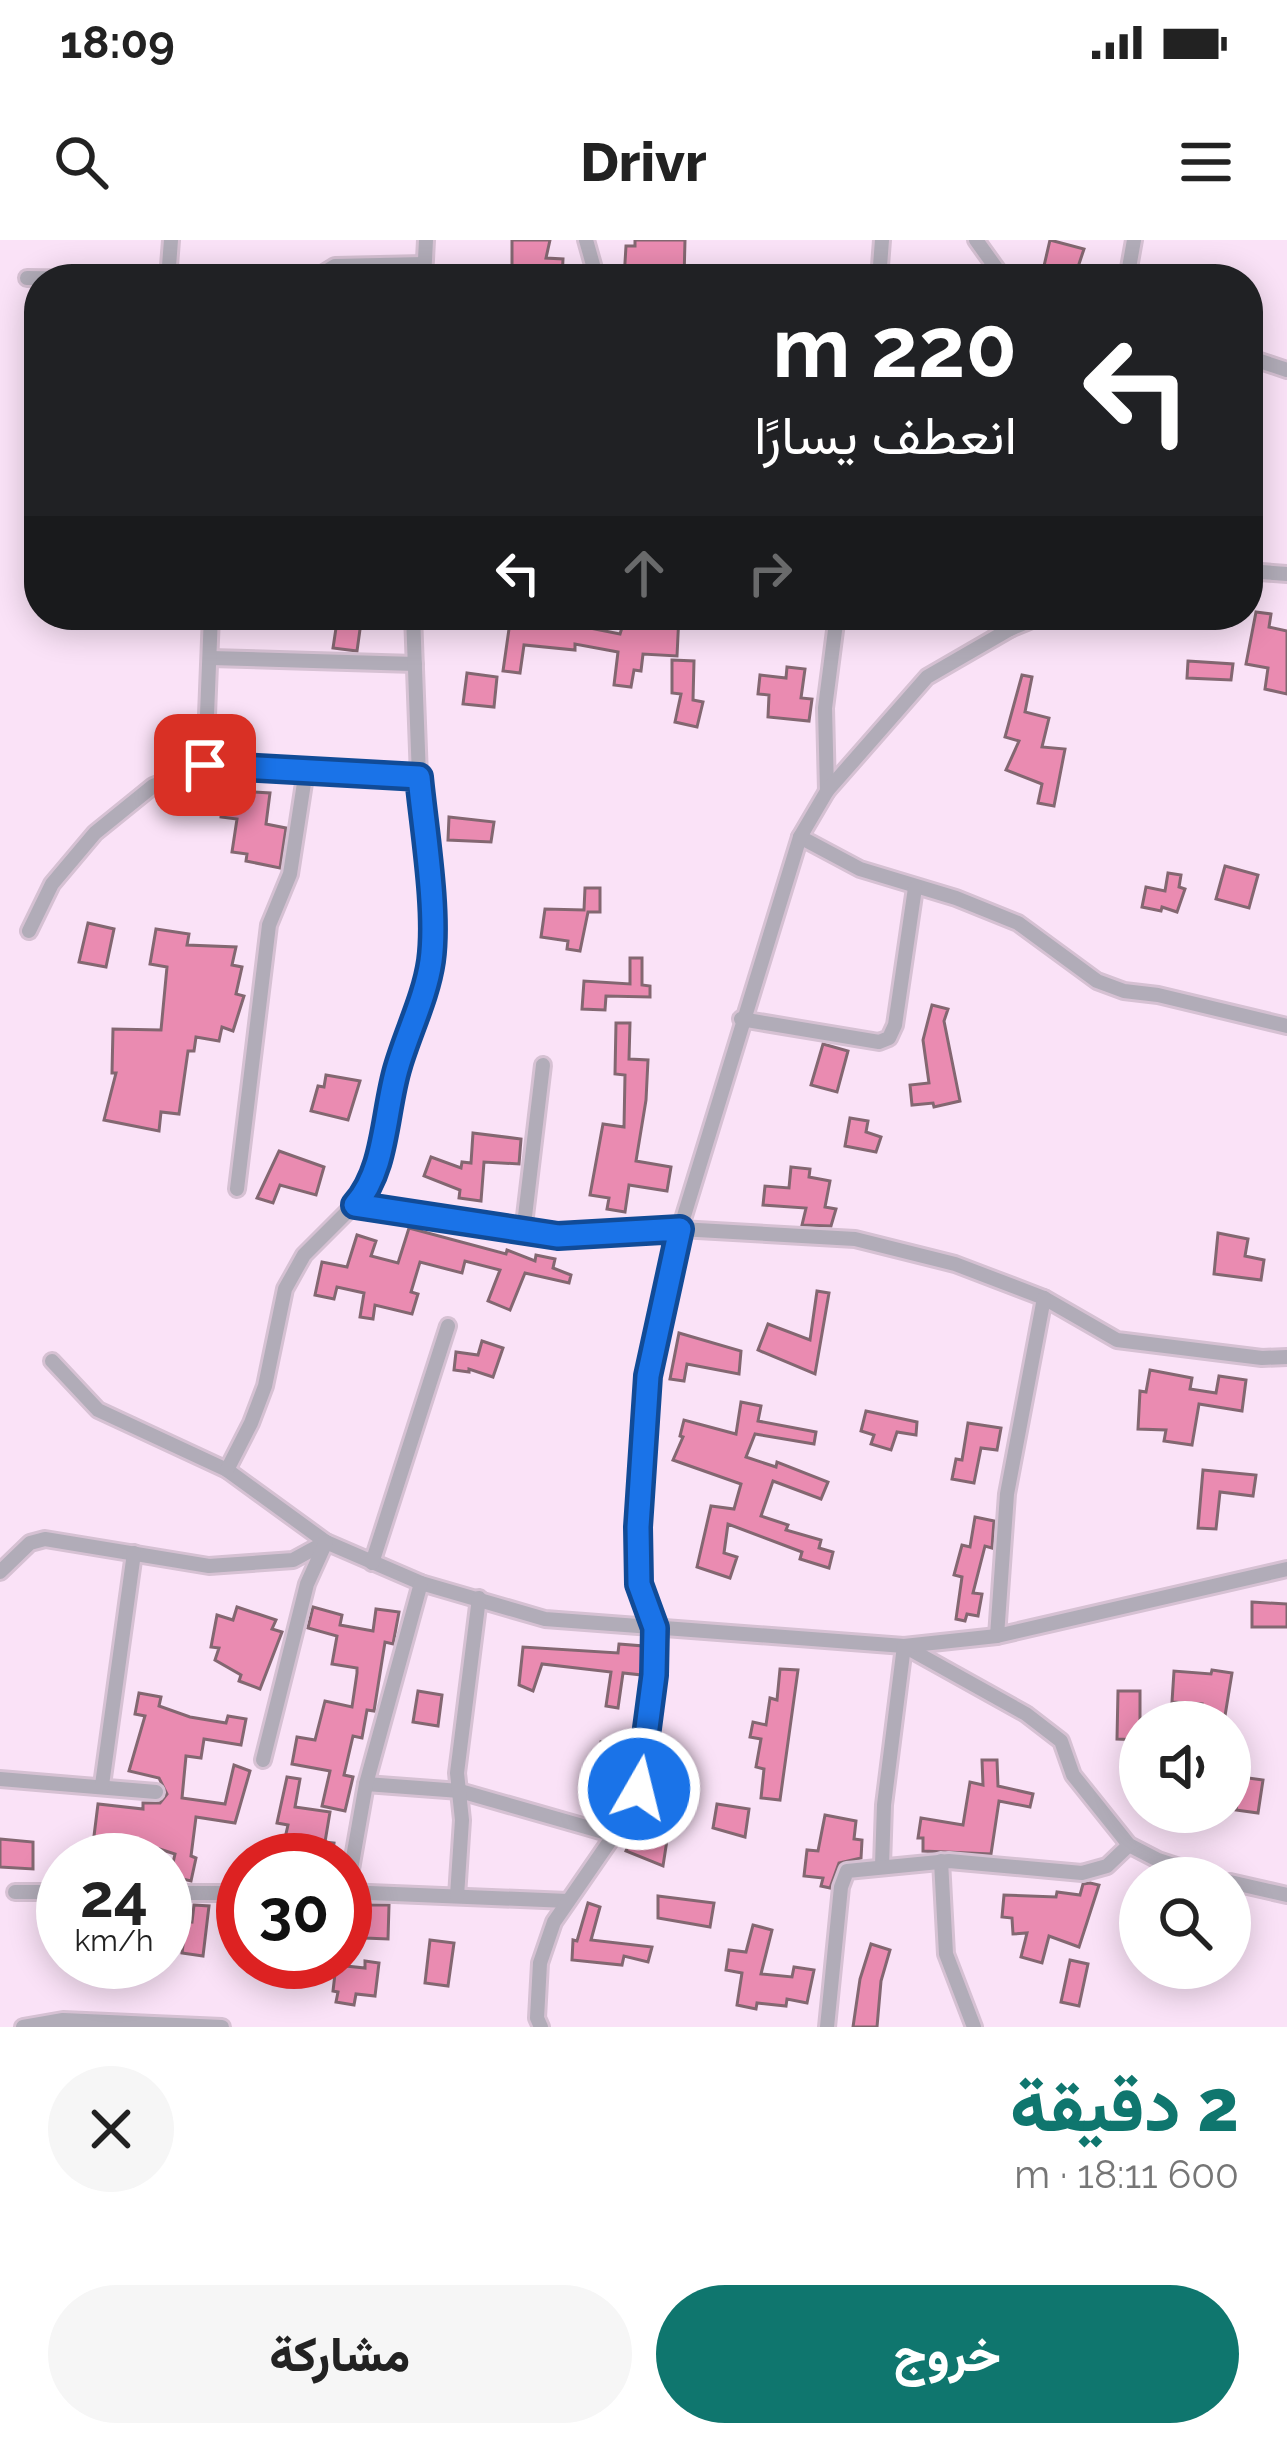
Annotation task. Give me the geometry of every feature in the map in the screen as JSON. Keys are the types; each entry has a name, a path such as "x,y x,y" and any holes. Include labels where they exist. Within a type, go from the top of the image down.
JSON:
{"street":[{"path":"205,765 211,630"},
{"path":"226,1470 265,1386 285,1289 304,1255 367,1192 396,1071 431,963 433,925 419,777 414,630"},
{"path":"827,791 825,707 835,630"},
{"path":"541,2027 537,2018 540,1963 554,1922 614,1835 639,1789 654,1675 655,1628 639,1584 648,1376 680,1229 800,837 827,791 927,677 1008,630"},
{"path":"211,658 415,664"},
{"path":"29,931 52,884 95,833 153,786 205,765 419,777"},
{"path":"237,1189 269,925 290,874 306,770"},
{"path":"800,837 860,869 956,898 1018,923 1097,981 1287,1026"},
{"path":"741,1018 879,1042 890,1038 915,888"},
{"path":"523,1233 543,1065"},
{"path":"355,1205 558,1236 680,1229 855,1239 955,1264 1044,1298 1117,1340 1287,1357"},
{"path":"997,1636 1007,1494 1044,1298"},
{"path":"372,1563 448,1326"},
{"path":"52,1361 98,1410 226,1470 326,1542 421,1583 545,1619 904,1646 997,1636 1287,1569"},
{"path":"0,1572 30,1543 45,1539 209,1566 293,1560 326,1542"},
{"path":"263,1760 307,1583 326,1542"},
{"path":"102,1785 134,1553"},
{"path":"357,1833 421,1583"},
{"path":"457,1896 458,1761 479,1598"},
{"path":"904,1646 1025,1714 1061,1741 1072,1775 1129,1845 1152,1857"},
{"path":"882,1865 884,1805 904,1646"},
{"path":"0,1779 156,1792"},
{"path":"366,1784 460,1792 614,1835"},
{"path":"827,2027 848,1871 941,1861 1082,1873 1107,1866 1129,1845"},
{"path":"941,1861 946,1954 974,2027"},
{"path":"1251,1887 1287,1895"},
{"path":"15,1892 36,1892"},
{"path":"372,1893 568,1900"},
{"path":"23,2027 62,2020 222,2027"}],"building":[{"path":"512,240 550,240 546,258 563,259 563,264 512,264"},
{"path":"635,240 685,240 684,264 625,264 626,246 635,246"},
{"path":"1050,240 1084,249 1079,264 1044,264"},
{"path":"1263,613 1271,614 1269,627 1287,631 1287,694 1265,689 1268,668 1246,664 1253,630 1263,630"},
{"path":"336,630 360,630 357,651 333,648"},
{"path":"509,630 620,634 621,630 678,630 677,656 643,654 641,671 634,670 631,687 614,685 618,652 575,644 575,650 524,645 520,673 503,671"},
{"path":"672,660 694,661 693,700 703,702 697,727 675,722 681,694 672,693"},
{"path":"1188,661 1233,664 1231,680 1187,678"},
{"path":"787,667 805,669 801,698 812,699 809,721 768,717 769,695 758,694 760,675 786,678"},
{"path":"467,673 497,677 494,707 463,704"},
{"path":"1022,675 1032,677 1025,712 1049,718 1042,747 1065,749 1054,806 1038,803 1042,784 1006,770 1019,741 1005,737"},
{"path":"223,790 270,793 266,824 286,828 280,868 246,861 247,854 232,852 237,819 221,817"},
{"path":"449,817 494,822 491,842 448,840"},
{"path":"1225,866 1258,875 1249,908 1216,899"},
{"path":"1168,873 1181,875 1179,887 1185,889 1177,912 1142,907 1146,887 1165,891"},
{"path":"585,888 600,888 600,912 588,912 580,951 567,949 568,941 541,937 545,909 584,910"},
{"path":"88,923 114,929 106,967 79,962"},
{"path":"156,929 189,934 187,945 236,947 232,965 242,967 236,994 244,996 233,1031 222,1027 219,1041 196,1037 194,1051 188,1051 179,1114 161,1112 159,1131 104,1120 116,1073 112,1073 113,1029 161,1030 167,967 150,964"},
{"path":"630,958 642,958 642,985 650,986 650,997 606,996 605,1010 582,1009 584,981 630,984"},
{"path":"932,1005 948,1009 944,1021 960,1101 934,1107 933,1103 912,1105 910,1085 929,1083 923,1040"},
{"path":"616,1023 630,1023 629,1059 648,1060 636,1161 671,1167 667,1191 629,1185 625,1212 607,1209 609,1198 590,1195 603,1124 624,1127 625,1075 615,1074"},
{"path":"823,1044 848,1051 837,1092 811,1085"},
{"path":"326,1075 360,1081 348,1120 311,1111"},
{"path":"850,1118 868,1121 866,1132 881,1137 876,1152 845,1146"},
{"path":"473,1133 521,1139 519,1164 484,1162 481,1201 459,1198 460,1190 424,1176 431,1157 461,1168 462,1162 471,1163"},
{"path":"279,1151 324,1167 316,1195 280,1185 273,1203 257,1198"},
{"path":"791,1167 810,1169 809,1177 830,1181 825,1207 836,1209 831,1226 802,1225 806,1208 763,1205 765,1186 789,1188"},
{"path":"409,1228 535,1261 536,1255 555,1259 553,1268 571,1275 569,1283 525,1273 510,1310 488,1301 500,1270 465,1261 462,1273 420,1262 411,1292 418,1294 412,1314 375,1305 373,1319 360,1317 364,1293 337,1287 334,1299 315,1295 322,1262 347,1267 357,1235 376,1241 371,1256 398,1263"},
{"path":"1218,1233 1248,1239 1245,1256 1264,1260 1261,1280 1214,1274"},
{"path":"817,1291 829,1293 815,1374 758,1350 768,1324 810,1340"},
{"path":"679,1333 741,1351 739,1374 687,1364 684,1381 670,1379"},
{"path":"482,1341 503,1348 493,1377 469,1369 454,1370 456,1352 478,1355"},
{"path":"1150,1370 1192,1378 1190,1389 1216,1393 1219,1376 1246,1380 1242,1411 1199,1404 1192,1445 1164,1441 1166,1430 1138,1429 1140,1391 1146,1392"},
{"path":"741,1402 761,1406 758,1421 816,1432 814,1444 755,1434 746,1457 776,1467 777,1462 828,1482 821,1499 773,1481 761,1516 788,1525 786,1530 821,1540 819,1548 833,1552 829,1568 800,1559 802,1552 728,1524 724,1553 737,1557 730,1578 697,1567 711,1506 734,1509 741,1484 673,1460 684,1420 736,1434"},
{"path":"866,1411 917,1422 916,1435 897,1432 891,1450 871,1444 874,1435 861,1431"},
{"path":"968,1423 1001,1428 997,1450 981,1448 974,1483 952,1479 956,1459 962,1460"},
{"path":"1203,1470 1256,1475 1253,1496 1220,1492 1216,1529 1198,1528"},
{"path":"975,1517 994,1521 992,1548 985,1546 973,1593 982,1594 978,1616 967,1614 965,1621 956,1619 962,1577 954,1575 962,1545 970,1547"},
{"path":"1252,1602 1287,1604 1287,1627 1252,1627"},
{"path":"237,1607 276,1620 272,1629 282,1632 260,1689 239,1681 241,1675 215,1660 219,1648 211,1647 217,1615 233,1620"},
{"path":"313,1607 342,1615 340,1625 373,1631 376,1609 399,1612 393,1644 385,1642 374,1711 367,1710 362,1738 353,1736 344,1775 353,1777 345,1811 322,1806 330,1771 292,1764 297,1737 315,1740 325,1701 352,1707 357,1673 357,1668 332,1664 337,1636 308,1628"},
{"path":"619,1644 643,1646 642,1675 623,1673 618,1708 606,1706 611,1672 542,1664 533,1691 519,1685 523,1647 618,1653"},
{"path":"780,1669 798,1670 780,1800 761,1798 764,1769 756,1767 761,1739 750,1737 753,1722 766,1725 770,1698 777,1700"},
{"path":"1212,1670 1232,1673 1227,1701 1172,1701 1174,1671 1211,1674"},
{"path":"418,1691 442,1695 438,1726 413,1722"},
{"path":"1118,1691 1140,1691 1140,1701 1119,1701 1117,1739"},
{"path":"139,1693 161,1697 159,1706 190,1717 226,1723 228,1716 246,1719 241,1745 204,1739 201,1758 186,1756 182,1798 225,1804 234,1765 250,1771 235,1823 196,1817 192,1848 192,1833 94,1833 98,1804 143,1809 143,1803 160,1803 167,1794 159,1778 129,1771 145,1716 135,1714"},
{"path":"601,1742 623,1746 617,1772 624,1774 608,1822 589,1816"},
{"path":"982,1760 997,1760 998,1786 1033,1794 1030,1807 999,1801 991,1854 923,1851 923,1838 918,1838 921,1818 963,1825 970,1782 983,1785"},
{"path":"287,1777 300,1779 295,1807 330,1812 326,1833 286,1833 288,1825 277,1823"},
{"path":"1251,1778 1263,1780 1258,1813 1251,1812"},
{"path":"717,1804 749,1809 745,1837 713,1828"},
{"path":"825,1815 856,1821 854,1839 862,1840 861,1858 839,1863 830,1888 821,1886 823,1878 804,1876 807,1850 818,1851"},
{"path":"636,1828 667,1840 663,1866 626,1851"},
{"path":"0,1839 33,1842 33,1869 0,1867"},
{"path":"1083,1884 1099,1885 1079,1947 1049,1936 1042,1963 1021,1957 1027,1933 1013,1934 1012,1918 1002,1917 1004,1895 1080,1895"},
{"path":"658,1896 714,1903 710,1927 658,1918"},
{"path":"588,1903 600,1907 591,1940 652,1947 648,1962 624,1956 622,1965 572,1960 573,1940 577,1941"},
{"path":"194,1905 209,1906 203,1956 192,1954"},
{"path":"372,1905 389,1905 388,1939 372,1938"},
{"path":"753,1925 772,1930 761,1974 792,1977 794,1967 814,1970 807,2003 787,1999 786,2006 757,2003 756,2009 737,2005 742,1973 726,1970 729,1950 746,1952"},
{"path":"430,1940 454,1943 448,1986 425,1983"},
{"path":"871,1944 890,1950 881,1981 877,2027 853,2027 860,1979"},
{"path":"1070,1960 1088,1964 1079,2006 1061,2002"},
{"path":"372,1962 379,1963 375,1996 356,1994 354,2005 336,2002 338,1992 333,1991 372,1989"}],"route":[{"path":"205,765 419,777 433,925 431,963 396,1071 376,1166 367,1192 355,1205 558,1236 680,1229 648,1376 639,1584 655,1628 654,1675 639,1789"}]}
